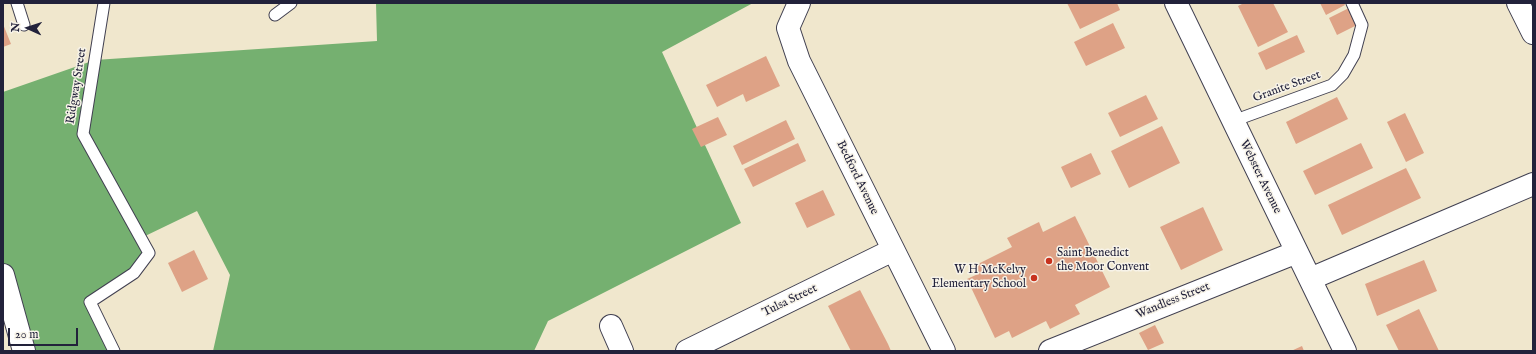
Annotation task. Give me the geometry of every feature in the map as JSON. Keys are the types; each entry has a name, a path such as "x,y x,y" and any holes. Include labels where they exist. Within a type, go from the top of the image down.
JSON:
{"street":[{"name":"Bedford Avenue","path":"799,3 788,28 799,61 944,351"},
{"name":"Webster Avenue","path":"1176,3 1345,351"},
{"path":"1518,3 1533,33"},
{"path":"1310,279 1533,184"},
{"name":"Tulsa Street","path":"687,351 893,250"},
{"name":"Wandless Street","path":"1050,351 1297,252"},
{"path":"3,276 24,351"},
{"path":"611,326 622,351"}],"lane":[{"path":"17,3 24,25"},
{"name":"Ridgway Street","path":"104,3 83,134 149,253 134,273 90,302 114,351"},
{"path":"275,15 291,3"},
{"name":"Granite Street","path":"1233,121 1332,85 1343,74 1354,55 1362,25 1352,3"}],"green space":[{"path":"376,3 753,3 662,52 741,223 548,321 534,351 213,351 230,275 197,211 141,238 149,253 134,273 91,302 114,351 24,351 3,275 3,92 95,60 377,41"}],"building":[{"path":"1067,3 1117,3 1120,10 1080,29"},
{"path":"1244,3 1273,3 1288,32 1258,47 1238,6"},
{"path":"1320,3 1344,3 1345,5 1326,15"},
{"path":"1349,8 1357,25 1337,35 1329,18"},
{"path":"1113,23 1125,48 1086,66 1074,42"},
{"path":"3,24 11,44 3,47"},
{"path":"1297,35 1305,52 1266,70 1258,53"},
{"path":"766,56 780,86 746,102 743,94 717,107 706,85"},
{"path":"1146,95 1158,119 1120,137 1108,113"},
{"path":"1337,97 1348,119 1296,144 1286,122"},
{"path":"1405,113 1424,153 1406,162 1387,122"},
{"path":"718,117 727,135 701,147 692,129"},
{"path":"786,120 795,139 742,165 733,146"},
{"path":"1162,126 1180,163 1129,188 1111,151"},
{"path":"798,143 806,161 753,187 744,169"},
{"path":"1361,143 1373,168 1315,195 1303,171"},
{"path":"1091,153 1101,174 1071,188 1061,167"},
{"path":"1406,168 1421,198 1342,235 1328,205"},
{"path":"823,190 835,215 807,228 795,203"},
{"path":"1203,207 1223,250 1181,270 1160,227"},
{"path":"1075,216 1110,287 1075,305 1080,314 1050,329 1046,321 1012,338 1009,331 995,338 967,279 978,274 974,266 1012,247 1007,238 1039,222 1043,232"},
{"path":"194,250 208,279 182,292 168,263"},
{"path":"1424,260 1437,291 1377,316 1365,284"},
{"path":"860,290 891,351 851,351 828,306"},
{"path":"1419,309 1439,351 1399,351 1386,325"},
{"path":"1155,325 1164,343 1148,350 1139,333"},
{"path":"1302,346 1304,351 1291,351"}],"place":[{"name":"Saint Benedict the Moor Convent","path":"1049,261"},
{"name":"W H McKelvy Elementary School","path":"1034,278"}]}
